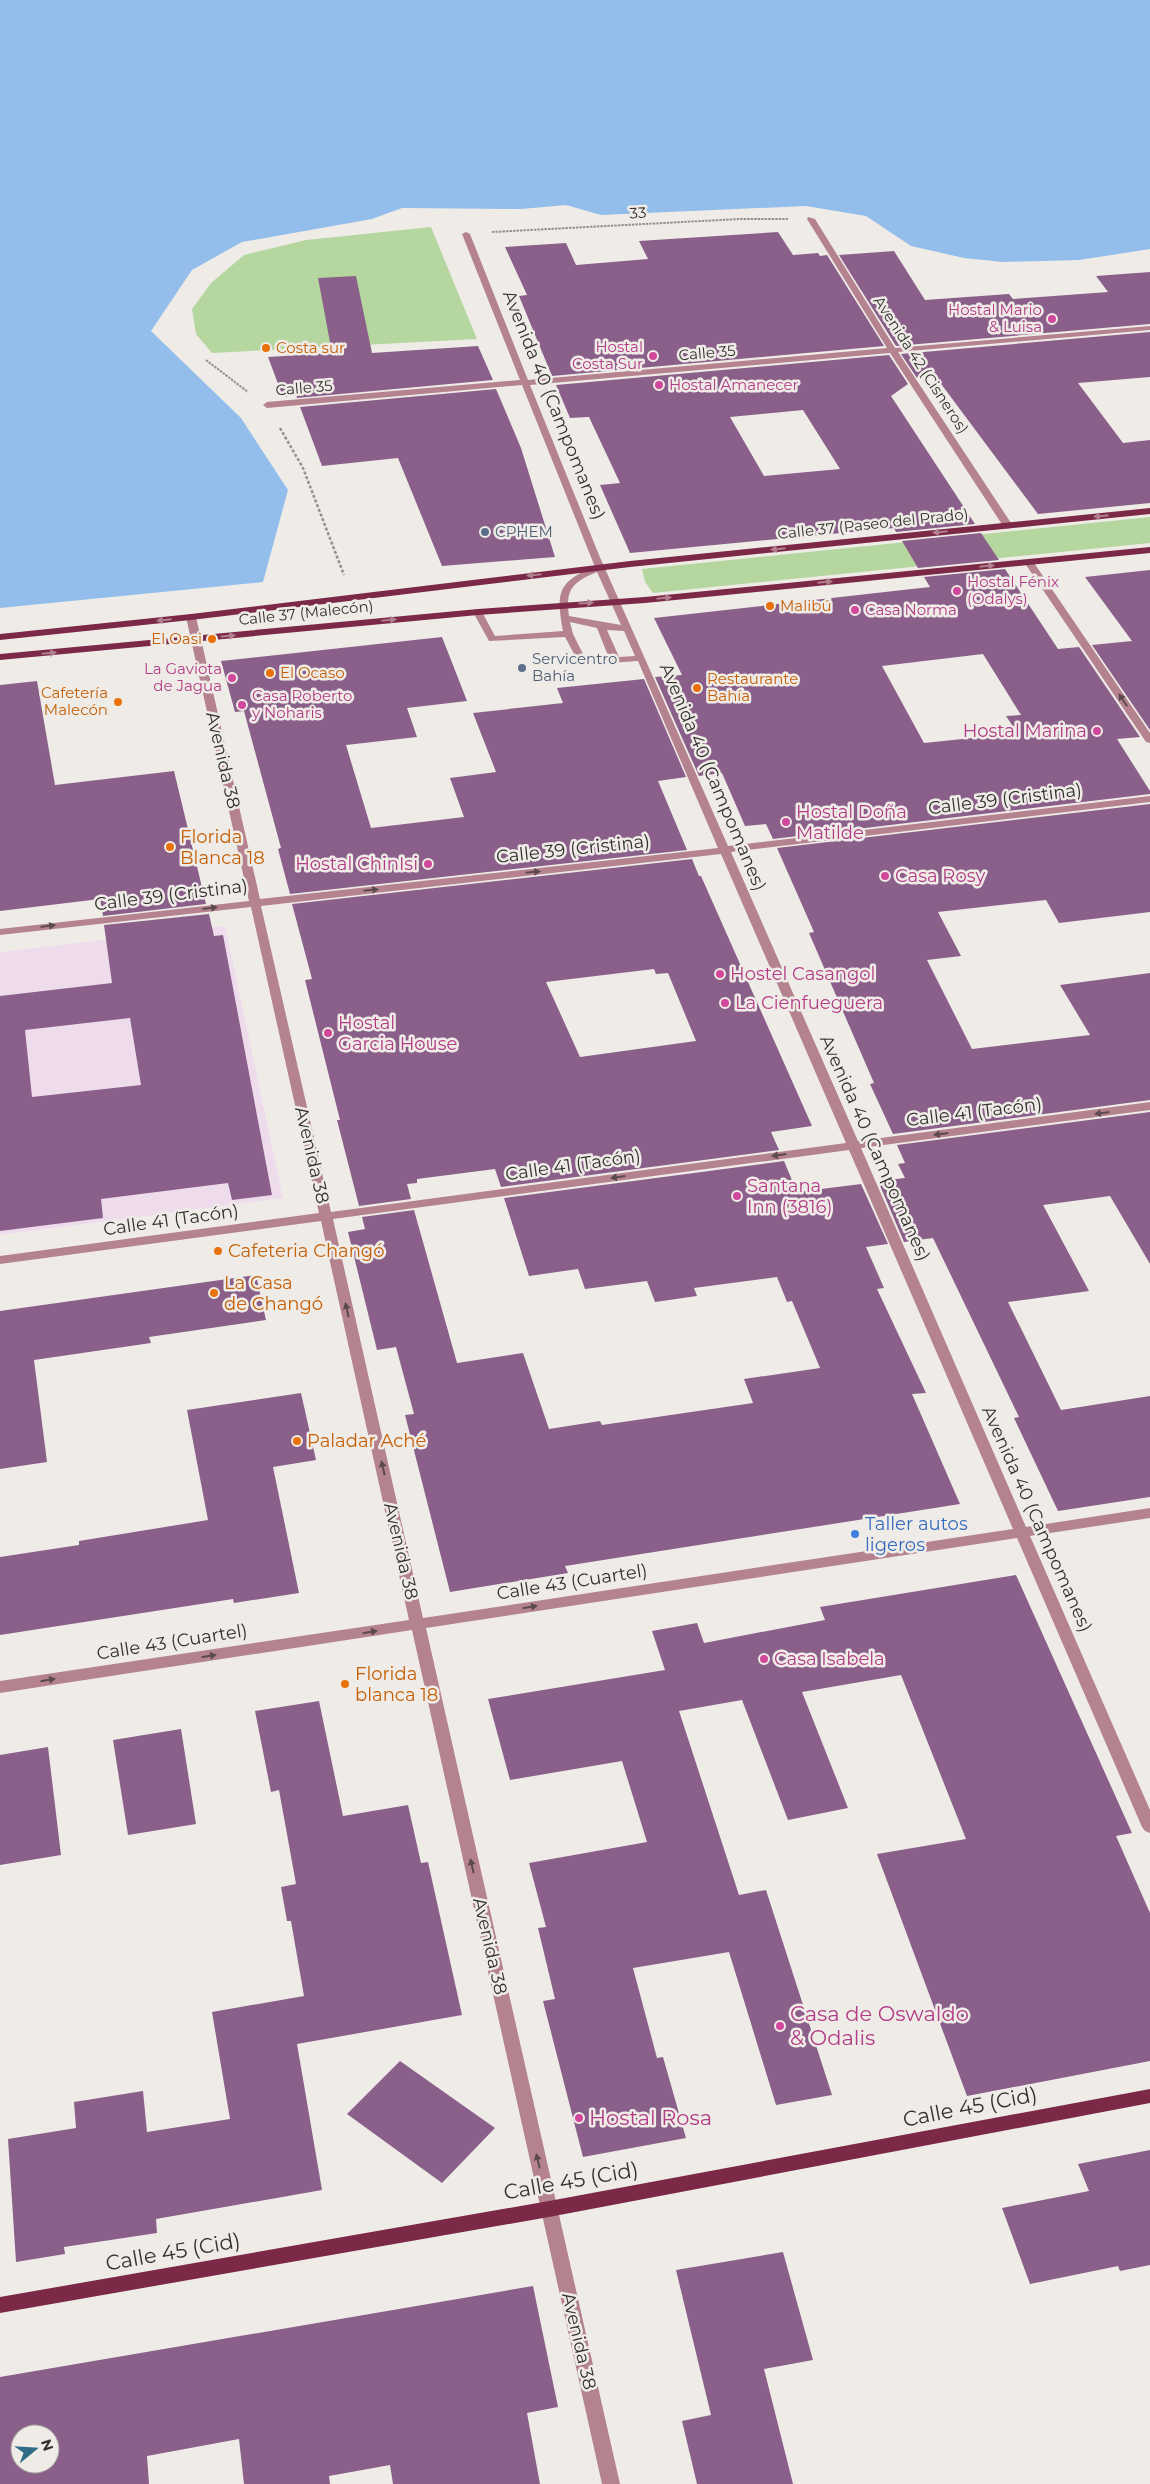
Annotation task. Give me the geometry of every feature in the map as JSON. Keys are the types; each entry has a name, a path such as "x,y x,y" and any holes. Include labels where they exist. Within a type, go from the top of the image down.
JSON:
{"main road":[{"name":"Calle 37 (Paseo del Prado)","path":"600,568 1150,511"},
{"path":"615,601 1150,550"},
{"name":"Calle 37 (Malecón)","path":"0,637 191,617 600,568"},
{"name":"Calle 37 (Malecón)","path":"0,657 561,604 615,601"},
{"name":"Calle 45 (Cid)","path":"0,2305 549,2209 1150,2096"}],"street":[{"name":"Avenida 42 (Cisneros)","path":"811,219 893,351 1008,526"},
{"name":"Avenida 40 (Campomanes)","path":"466,234 600,568 725,850 1150,1826"},
{"name":"Calle 35","path":"267,405 1150,328"},
{"path":"1030,562 1150,740"},
{"path":"600,568 575,577 563,593 561,604 568,634 583,663 641,658"},
{"path":"478,612 492,639 568,634"},
{"name":"Avenida 38","path":"191,617 611,2484"},
{"path":"564,618 628,630"},
{"path":"601,626 615,660"},
{"name":"Calle 39 (Cristina)","path":"0,932 725,850 1150,799"},
{"name":"Calle 41 (Tacón)","path":"0,1260 1150,1106"},
{"name":"Calle 43 (Cuartel)","path":"0,1687 1150,1513"}],"path":[{"name":"33","path":"466,234 740,219 811,219"},
{"path":"206,360 267,405 303,468 343,571 355,596"}],"shaded area":[{"path":"225,926 283,1198 0,1235 0,952"}],"green space":[{"path":"431,227 477,339 212,353 196,334 192,309 211,283 244,255 306,240"},
{"path":"1150,517 1150,543 653,593 645,582 642,569"}],"water":[{"path":"0,0 1150,0 1150,249 1079,260 1003,262 964,258 911,246 866,216 806,206 601,215 566,205 521,209 402,208 372,219 242,242 192,270 151,331 241,418 288,490 263,582 0,608"}],"building":[{"path":"778,232 793,255 818,253 820,256 827,255 884,346 552,376 519,296 527,295 505,247 566,243 576,265 648,259 639,241"},
{"path":"894,251 925,300 1009,294 1013,299 1108,292 1096,276 1150,272 1150,324 896,346 839,255"},
{"path":"356,276 372,353 478,346 493,380 297,398 296,395 283,397 268,357 332,353 318,278"},
{"path":"1150,332 1150,377 1078,383 1123,443 1150,440 1150,503 1038,514 930,369 917,378 901,354"},
{"path":"889,355 908,384 891,396 975,524 896,532 894,528 630,553 600,485 620,483 589,417 570,418 556,385","holes":["803,410 840,469 764,476 730,417"]},
{"path":"496,389 521,448 555,557 442,566 398,458 322,466 300,407"},
{"path":"981,533 999,560 918,568 902,541"},
{"path":"1005,569 1058,649 1079,647 1140,737 1117,739 1150,791 1150,794 773,839 766,824 745,826 722,773 699,776 655,677 682,675 654,618 930,587 924,577","holes":["983,654 1021,715 1006,716 1014,728 998,730 1001,735 924,743 882,666"]},
{"path":"1150,570 1150,730 1092,645 1132,641 1085,577"},
{"path":"442,637 467,701 407,708 417,737 346,745 371,828 464,817 450,778 496,772 473,713 563,703 557,688 644,679 686,777 658,781 687,850 290,894 278,849 281,848 244,711 235,712 221,661"},
{"path":"37,681 55,785 174,771 206,904 103,916 100,899 0,911 0,685"},
{"path":"1150,804 1150,912 1059,923 1046,900 938,912 961,956 927,960 972,1049 1090,1035 1060,985 1150,973 1150,1100 893,1134 870,1084 874,1083 809,933 814,932 777,848"},
{"path":"692,859 812,1126 771,1132 779,1150 501,1187 495,1169 417,1179 417,1183 407,1184 411,1199 359,1206 337,1120 340,1120 305,980 312,979 292,904","holes":["654,969 656,974 668,973 696,1041 580,1057 546,982"]},
{"path":"209,914 214,936 223,935 272,1195 232,1200 228,1183 101,1199 103,1218 0,1231 0,996 112,983 104,925","holes":["130,1018 141,1085 32,1097 25,1030"]},
{"path":"1150,1112 1150,1264 1110,1196 1043,1205 1089,1291 1008,1302 1061,1410 1150,1396 1150,1497 1058,1511 1014,1418 1019,1417 933,1238 904,1242 878,1181 905,1178 898,1164 905,1163 897,1145"},
{"path":"784,1161 797,1192 861,1184 888,1244 866,1247 884,1288 877,1289 926,1393 912,1394 960,1504 565,1566 568,1573 450,1592 405,1415 414,1414 396,1347 377,1350 348,1232 365,1229 362,1217 414,1210 457,1363 523,1353 549,1429 600,1421 602,1425 753,1403 744,1379 820,1368 792,1301 787,1302 777,1277 694,1288 697,1296 655,1302 647,1281 585,1289 578,1269 529,1276 504,1198"},
{"path":"256,1275 266,1320 149,1337 151,1343 34,1360 47,1462 0,1469 0,1311"},
{"path":"301,1393 316,1460 273,1467 299,1593 234,1603 233,1599 0,1635 0,1557 79,1545 79,1541 208,1520 187,1410"},
{"path":"1016,1575 1132,1833 1116,1836 1150,1913 1150,2061 967,2096 877,1854 966,1839 901,1675 802,1692 848,1808 788,1820 742,1700 679,1711 739,1895 766,1890 832,2095 776,2105 729,1952 633,1968 657,2058 663,2057 686,2138 583,2157 543,2001 555,1999 538,1928 546,1927 529,1863 647,1842 622,1761 510,1780 488,1699 665,1670 652,1631 697,1623 704,1643 825,1620 820,1607"},
{"path":"319,1701 343,1816 408,1805 421,1863 428,1862 462,2015 297,2044 322,2190 156,2219 157,2233 64,2247 65,2254 16,2262 8,2139 76,2128 74,2102 143,2091 147,2132 230,2119 212,2012 304,1996 291,1921 287,1921 281,1887 296,1884 279,1790 271,1792 255,1711"},
{"path":"181,1729 196,1824 128,1835 113,1740"},
{"path":"48,1747 61,1855 0,1865 0,1755"},
{"path":"400,2061 495,2128 442,2183 347,2114"},
{"path":"1150,2150 1150,2265 1120,2271 1118,2266 1030,2284 1002,2208 1089,2191 1078,2164"},
{"path":"783,2252 813,2360 764,2369 793,2484 697,2484 682,2421 711,2415 676,2270"},
{"path":"533,2286 558,2407 527,2413 540,2484 393,2484 390,2465 329,2476 330,2484 244,2484 239,2439 147,2456 149,2484 0,2484 0,2377"}],"place":[{"name":"Hostal Mario & Luisa","path":"1052,319"},
{"name":"Costa sur","path":"266,348"},
{"name":"Hostal Costa Sur","path":"653,356"},
{"name":"Hostal Amanecer","path":"659,385"},
{"name":"CPHEM","path":"485,532"},
{"name":"Hostal Fénix (Odalys)","path":"957,591"},
{"name":"Malibú","path":"770,606"},
{"name":"Casa Norma","path":"855,610"},
{"name":"El Oasi","path":"212,639"},
{"name":"Servicentro Bahía","path":"522,668"},
{"name":"El Ocaso","path":"270,673"},
{"name":"La Gaviota de Jagua","path":"232,678"},
{"name":"Restaurante Bahía","path":"697,688"},
{"name":"Cafetería Malecón","path":"118,702"},
{"name":"Casa Roberto y Noharis","path":"242,705"},
{"name":"Hostal Marina","path":"1097,731"},
{"name":"Hostal Doña Matilde","path":"786,822"},
{"name":"Florida Blanca 18","path":"170,847"},
{"name":"Hostal ChinIsi","path":"428,864"},
{"name":"Casa Rosy","path":"885,876"},
{"name":"Hostel Casangol","path":"720,974"},
{"name":"La Cienfueguera","path":"725,1003"},
{"name":"Hostal Garcia House","path":"328,1033"},
{"name":"Santana Inn (3816)","path":"737,1196"},
{"name":"Cafeteria Changó","path":"218,1251"},
{"name":"La Casa de Changó","path":"214,1293"},
{"name":"Paladar Aché","path":"297,1441"},
{"name":"Taller autos ligeros","path":"855,1534"},
{"name":"Casa Isabela","path":"764,1659"},
{"name":"Florida blanca 18","path":"345,1684"},
{"name":"Casa de Oswaldo & Odalis","path":"780,2026"},
{"name":"Hostal Rosa","path":"579,2118"}]}
